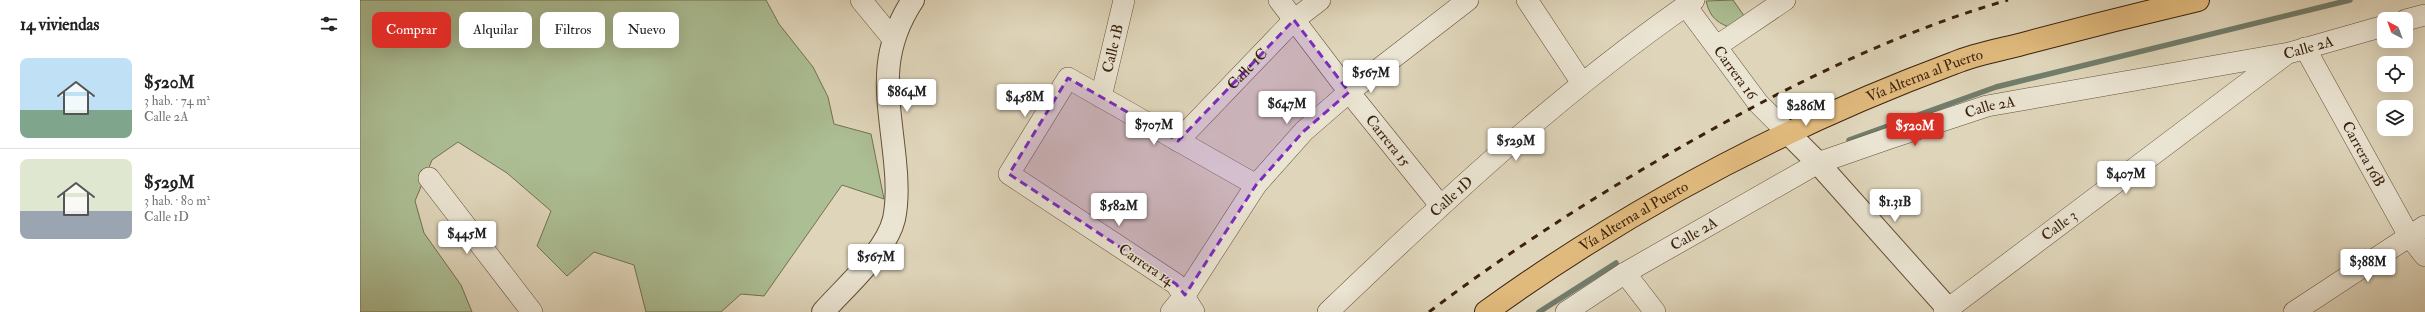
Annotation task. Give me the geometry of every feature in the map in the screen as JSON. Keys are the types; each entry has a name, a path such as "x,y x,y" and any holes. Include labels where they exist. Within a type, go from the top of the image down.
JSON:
{"main road":[{"name":"Vía Alterna al Puerto","path":"1486,312 1542,272 1655,201 1805,150 1955,62 2123,17 2198,0"}],"street":[{"path":"861,0 893,39"},
{"path":"823,312 879,249 894,219 897,187 887,76 893,39 900,20 913,0"},
{"name":"Calle 1B","path":"1101,96 1124,0"},
{"name":"Carrera 15","path":"1279,0 1349,92 1440,205"},
{"name":"Calle 1C","path":"1178,141 1294,20 1320,0"},
{"path":"1171,312 1189,304 1256,185 1304,131 1349,92 1468,0"},
{"path":"1527,0 1582,83"},
{"path":"1717,46 1785,0"},
{"name":"Calle 1D","path":"1328,312 1440,205 1582,83 1690,3"},
{"name":"Carrera 16","path":"1690,3 1717,46 1758,103 1805,150 1948,311"},
{"path":"2413,18 2425,15"},
{"name":"Calle 2A","path":"1566,312 1805,150 1987,106 2297,50 2377,28"},
{"name":"Carrera 16B","path":"2297,50 2417,231 2425,256"},
{"name":"Calle 3","path":"1948,311 2297,50"},
{"name":"Carrera 14","path":"1101,96 1068,78 1009,174 1176,284 1189,304"},
{"path":"1101,96 1256,185"},
{"path":"428,178 532,312"},
{"path":"2294,312 2417,231"},
{"path":"1625,273 1655,312"}],"highlighted area":[{"path":"1294,20 1349,92 1304,131 1256,185 1185,295 1176,284 1009,174 1068,78 1178,141"}],"green space":[{"path":"360,0 766,0 779,24 813,67 828,97 834,124 871,134 884,199 842,185 764,296 741,294 721,312 646,312 634,265 594,252 567,276 537,246 551,211 507,173 458,142 432,160 415,201 424,233 461,285 472,312 360,312"},
{"path":"1733,0 1747,20 1735,29 1716,20 1712,16 1706,1"}],"waterway":[{"path":"1849,140 1996,87 2350,0"},
{"path":"1539,312 1616,263"}],"railway":[{"path":"1429,312 1491,267 1556,223 1621,182 1726,122 1804,81 1884,44 1966,13 2008,0"}]}
